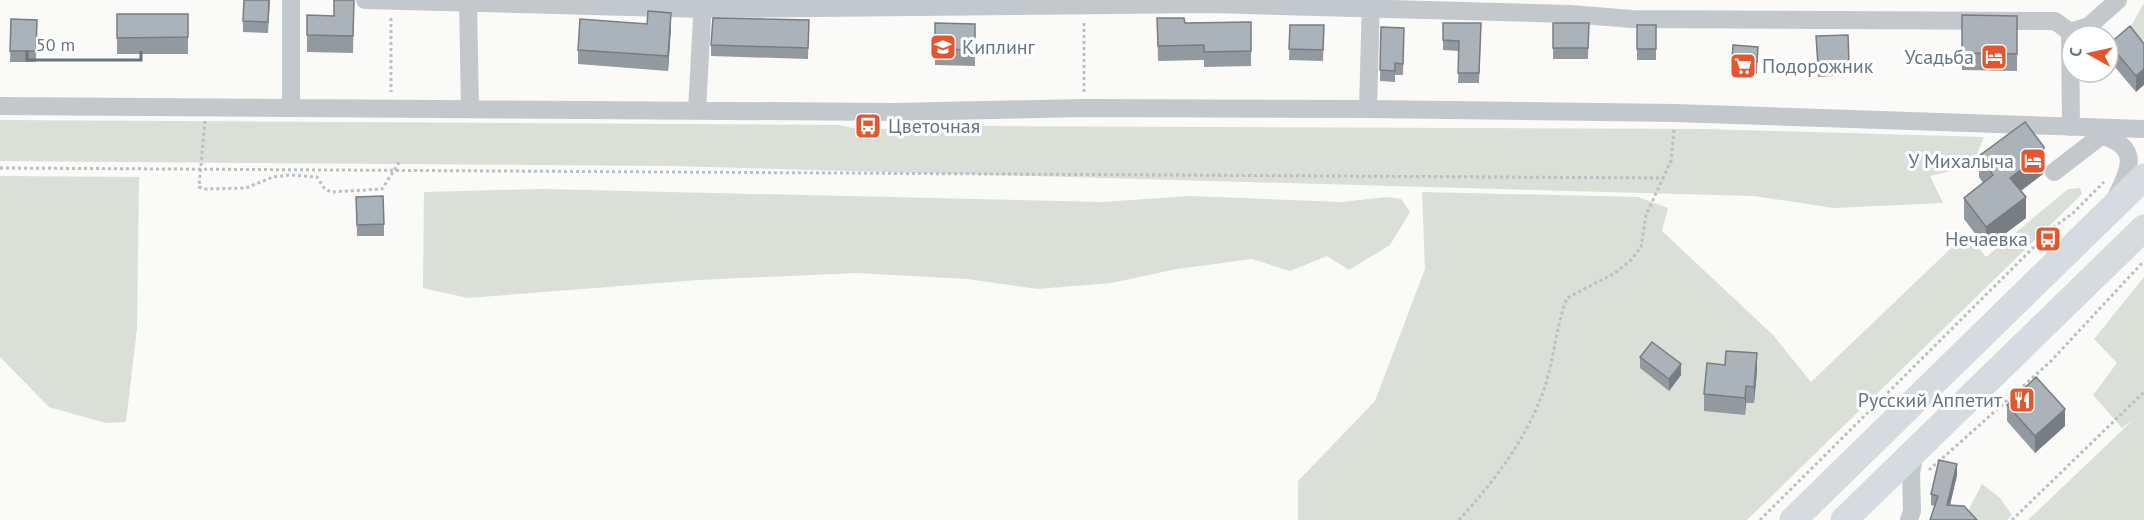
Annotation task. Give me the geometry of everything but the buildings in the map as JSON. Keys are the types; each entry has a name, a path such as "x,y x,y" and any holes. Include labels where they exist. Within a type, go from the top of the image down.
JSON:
{"highway":[{"path":"1793,520 2144,177"},
{"path":"1844,520 2144,228"}],"street":[{"path":"291,0 291,108"},
{"path":"365,0 703,4 1371,4 1632,19 2055,21 2060,25"},
{"path":"468,0 470,109"},
{"path":"2091,24 2118,0"},
{"path":"698,110 703,4"},
{"path":"1368,110 1371,4"},
{"path":"2071,84 2072,127"},
{"path":"0,106 904,112 1083,108 1675,113 2144,129"},
{"path":"2072,127 2122,143 2130,160 2126,177 2105,216"},
{"path":"2054,172 2102,135"},
{"path":"1909,520 1912,511 1910,487 1915,451"}],"path":[{"path":"391,1 392,109"},
{"path":"1083,108 1085,4"},
{"path":"207,108 199,187 204,189 246,188 273,177 290,175 317,177 324,188 338,193 353,189 382,189 400,161"},
{"path":"1459,520 1494,480 1532,418 1543,394 1568,298 1615,273 1631,260 1641,247 1646,215 1671,161 1675,113"},
{"path":"0,168 1663,177"},
{"path":"1760,520 2054,227 2073,213 2107,179"},
{"path":"1910,487 2050,362 2144,261"},
{"path":"2012,520 2144,392"}],"shaded area":[{"path":"2144,3 2144,57 2126,35"},
{"path":"0,120 838,125 868,131 898,127 975,126 1706,129 1984,137 1972,166 1930,176 1943,203 1834,208 1754,196 670,166 0,161"},
{"path":"0,176 139,177 137,328 126,422 106,423 49,407 0,357"},
{"path":"2080,188 2082,194 1747,520 1298,520 1298,481 1375,401 1425,269 1422,192 1638,197 1668,208 1662,231 1773,335 1811,382 1967,233 1986,257 2068,189"},
{"path":"542,189 1102,202 1190,196 1342,202 1387,197 1401,199 1410,212 1390,245 1349,270 1327,256 1290,271 1252,259 1177,269 1111,283 1037,289 967,279 856,273 698,280 468,298 423,288 424,192"},
{"path":"2144,277 2144,520 2028,520 2133,420 2122,428 2093,395 2117,363 2094,339"},
{"path":"1982,484 2000,498 2012,515 2007,520 1970,520 1967,513"}],"place":[{"name":"Киплинг","path":"943,47"},
{"name":"Усадьба","path":"1994,57"},
{"name":"Подорожник","path":"1743,66"},
{"name":"Цветочная","path":"868,126"},
{"name":"У Михалыча","path":"2033,161"},
{"name":"Нечаевка","path":"2048,239"},
{"name":"Русский Аппетит","path":"2022,400"}]}
